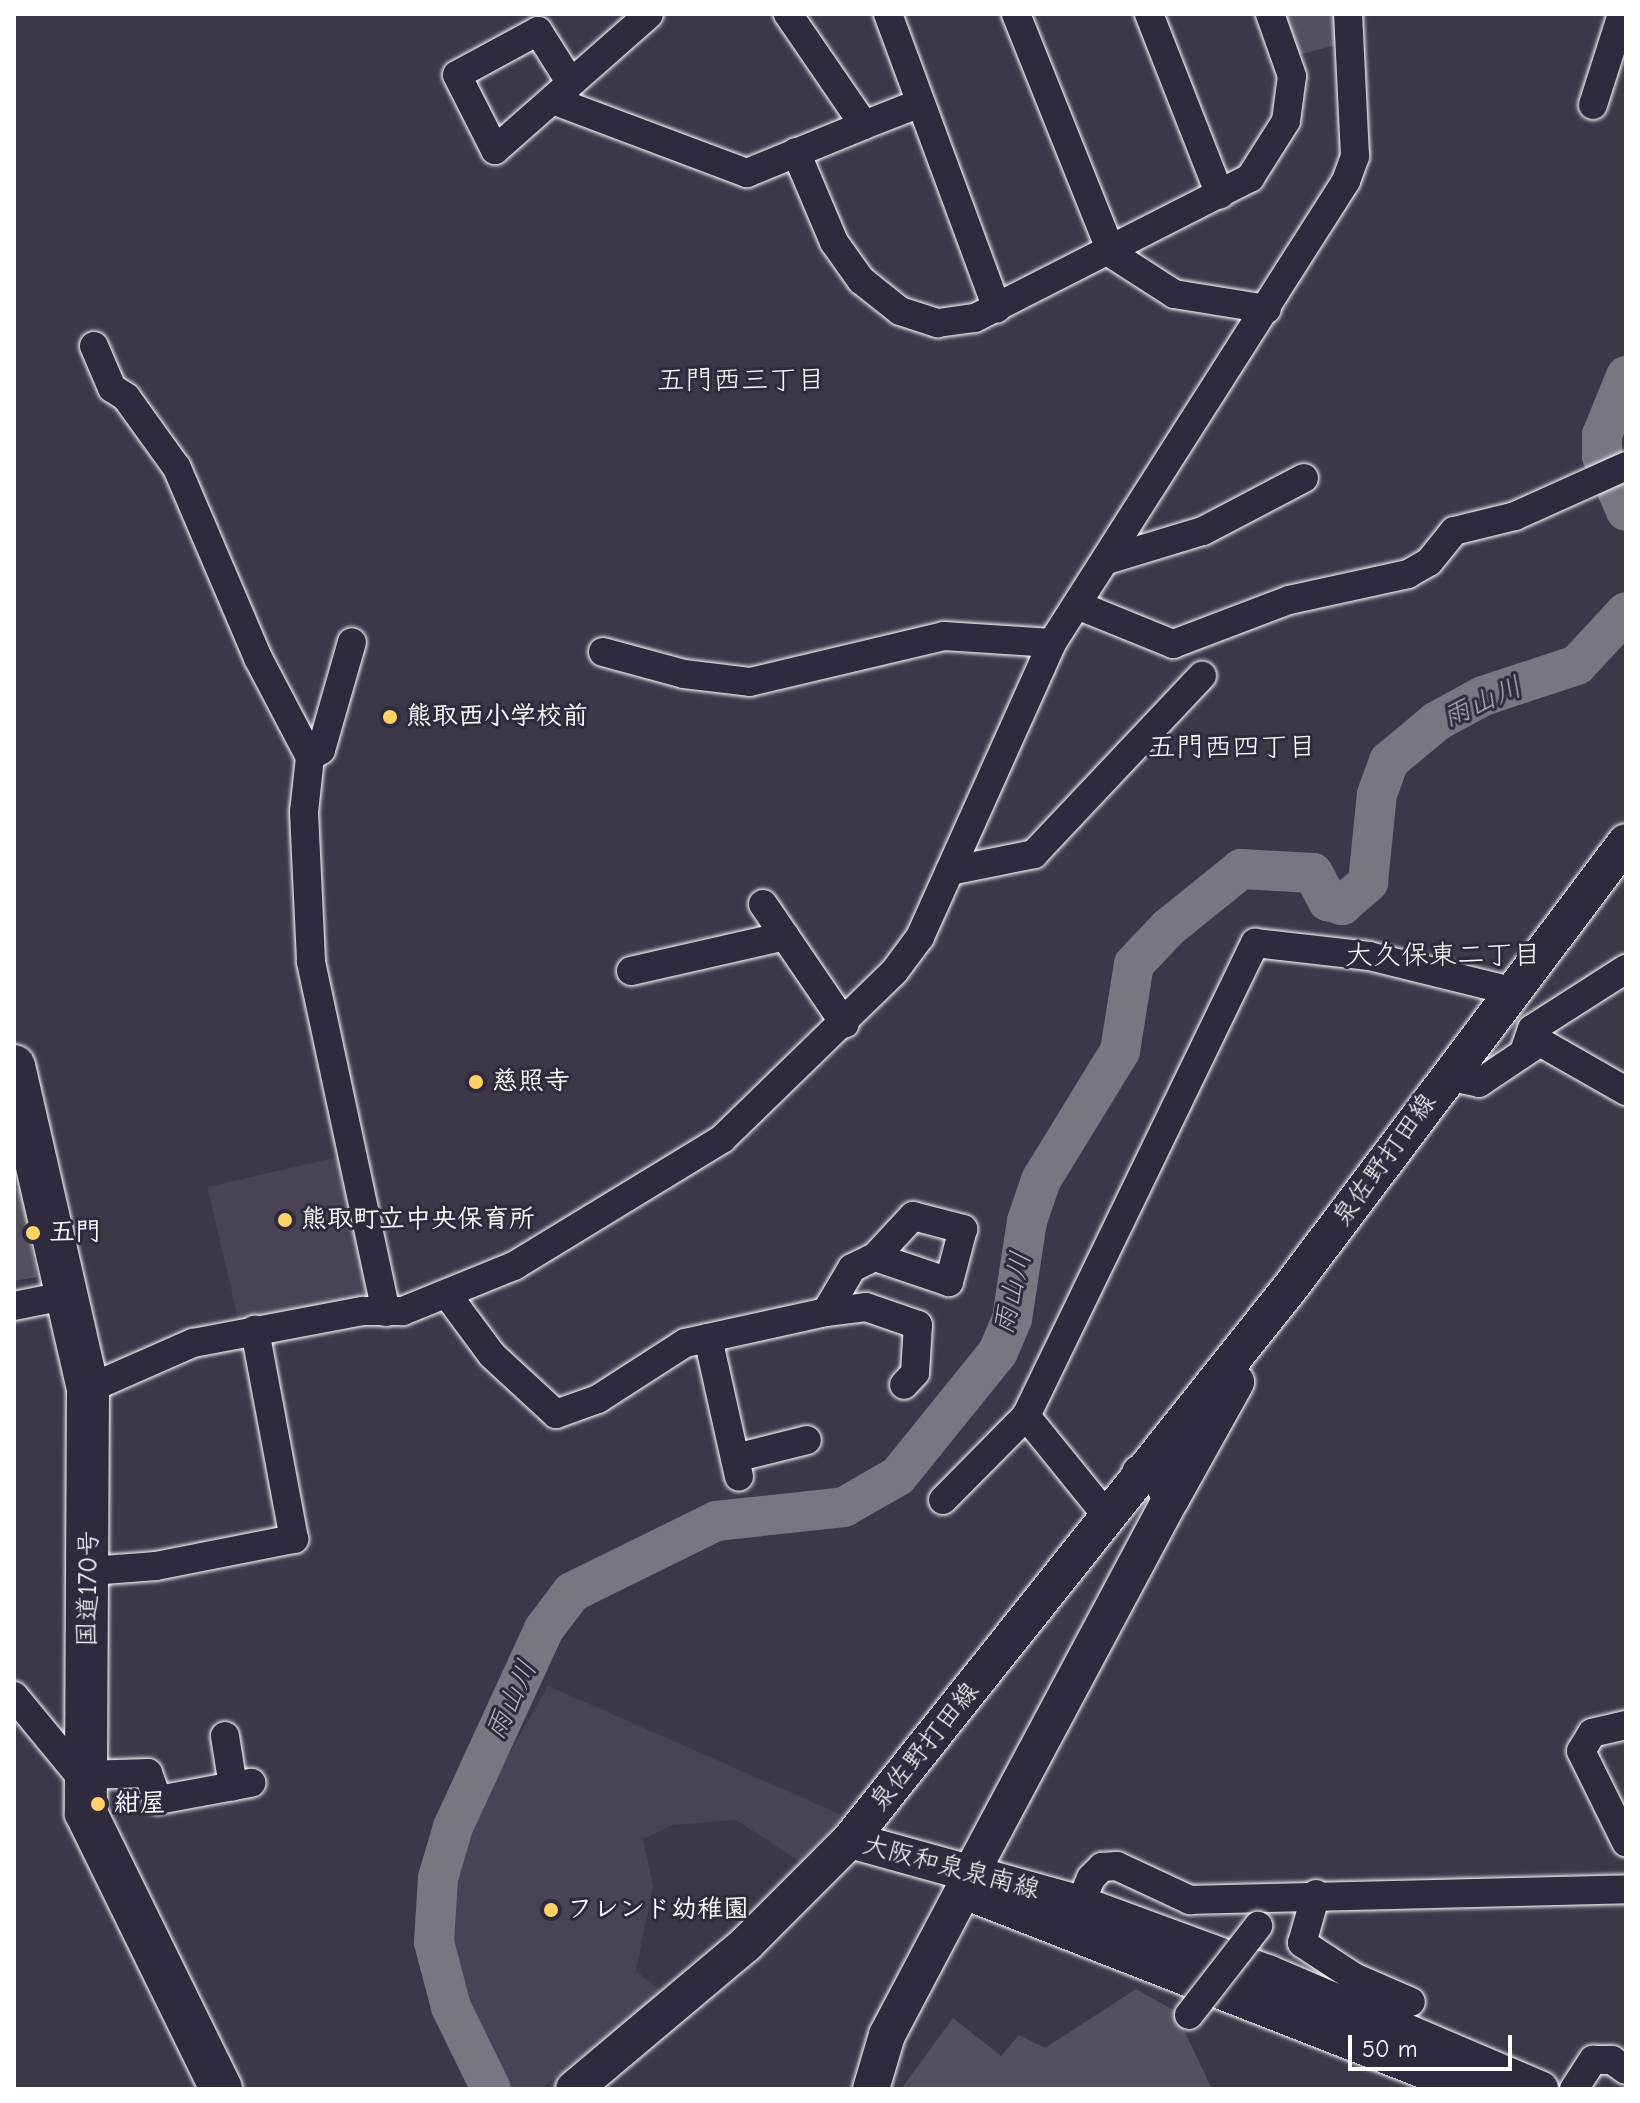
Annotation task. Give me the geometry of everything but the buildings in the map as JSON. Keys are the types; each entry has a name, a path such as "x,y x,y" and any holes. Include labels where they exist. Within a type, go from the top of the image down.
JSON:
{"highway":[{"name":"国道170号","path":"14,1066 69,1295 88,1389 91,1571 86,1813 97,1844 221,2089"}],"main road":[{"name":"泉佐野打田線","path":"574,2089 746,1944 850,1840 1293,1284 1626,842"},
{"path":"871,2089 887,2035 1171,1499 1293,1284"},
{"path":"1140,1473 1158,1472 1171,1499"},
{"name":"大阪和泉泉南線","path":"850,1840 968,1881 1472,2089"},
{"name":"大阪和泉泉南線","path":"968,1881 1080,1904 1268,1973 1540,2089"}],"street":[{"path":"649,14 562,90 747,173 920,103"},
{"path":"788,14 864,125"},
{"path":"888,14 997,308"},
{"path":"1016,14 1112,254 1174,294 1267,309"},
{"path":"1149,14 1220,195"},
{"path":"796,152 834,242 861,280 891,303 938,323 997,308 1112,254 1136,234 1250,178 1286,121 1292,76 1270,14"},
{"path":"88,1389 193,1343 255,1330 386,1312 449,1297 514,1266 722,1139 845,1024 920,937 1052,643 1110,559 1316,236 1355,156 1348,14"},
{"path":"1593,105 1622,14"},
{"path":"94,346 112,388 126,397 177,468 258,658 310,757"},
{"path":"1077,605 1173,644 1289,600 1408,574 1429,562 1454,531 1515,516 1625,467"},
{"path":"1110,559 1203,531 1304,478"},
{"path":"603,652 684,674 750,682 944,636 1052,643"},
{"path":"352,642 325,739 310,757 304,812 311,962 386,1312"},
{"path":"950,871 1034,854 1202,676"},
{"path":"763,904 845,1024"},
{"path":"631,971 785,936"},
{"path":"943,1500 1026,1416 1255,943 1369,956 1512,991"},
{"path":"1526,1046 1532,1029 1626,969"},
{"path":"1447,1076 1479,1083 1526,1046 1540,1042 1626,1091"},
{"path":"826,1312 852,1268 875,1257"},
{"path":"14,1306 69,1295"},
{"path":"449,1297 492,1355 556,1414 598,1399 685,1343 826,1312 866,1307 918,1325 915,1373 904,1385"},
{"path":"91,1571 156,1566 294,1539 255,1330"},
{"path":"708,1338 737,1467 807,1440"},
{"path":"1026,1416 1107,1516"},
{"path":"14,1696 85,1779 148,1773 158,1800 242,1785 225,1736"},
{"path":"1626,1725 1592,1733 1581,1751 1626,1842"},
{"path":"1080,1904 1091,1878 1102,1867 1117,1866 1190,1900 1316,1894 1626,1889"},
{"path":"1316,1894 1300,1930 1302,1943 1354,1977 1411,2002"},
{"path":"1189,2015 1258,1926 1261,1897"},
{"path":"1574,2089 1593,2060 1612,2060 1626,2070"}],"shaded area":[{"path":"1278,14 1338,14 1340,44 1298,55"},
{"name":"熊取町立中央保育所","path":"342,1156 375,1298 240,1329 208,1187"},
{"path":"20,1187 37,1277 14,1281 14,1189"},
{"name":"フレンド幼稚園","path":"548,1686 844,1816 799,1861 736,1820 672,1825 643,1839 653,1886 636,1971 662,1992 541,2089 514,2089 466,2010 451,1933 457,1870 493,1781"},
{"path":"1136,1989 1175,2011 1212,2089 901,2089 953,2018 1001,2056 1019,2035 1045,2048"}],"waterway":[{"name":"雨山川","path":"1626,376 1602,435 1602,456 1626,511"},
{"name":"雨山川","path":"491,2089 451,2007 434,1942 438,1878 453,1827 544,1629 572,1592 716,1521 844,1507 898,1476 998,1352 1012,1319 1027,1221 1041,1180 1120,1051 1134,964 1168,928 1241,869 1313,873 1328,901 1342,905 1368,882 1377,794 1389,761 1437,721 1483,696 1577,665 1626,612"}],"place":[{"name":"熊取西小学校前","path":"390,717"},
{"name":"慈照寺","path":"476,1082"},
{"name":"熊取町立中央保育所","path":"285,1220"},
{"name":"五門","path":"33,1233"},
{"name":"紺屋","path":"98,1804"},
{"name":"フレンド幼稚園","path":"551,1910"}],"district":[{"name":"五門西三丁目","path":"741,380"},
{"name":"五門西四丁目","path":"1232,747"},
{"name":"大久保東二丁目","path":"1443,955"}]}
